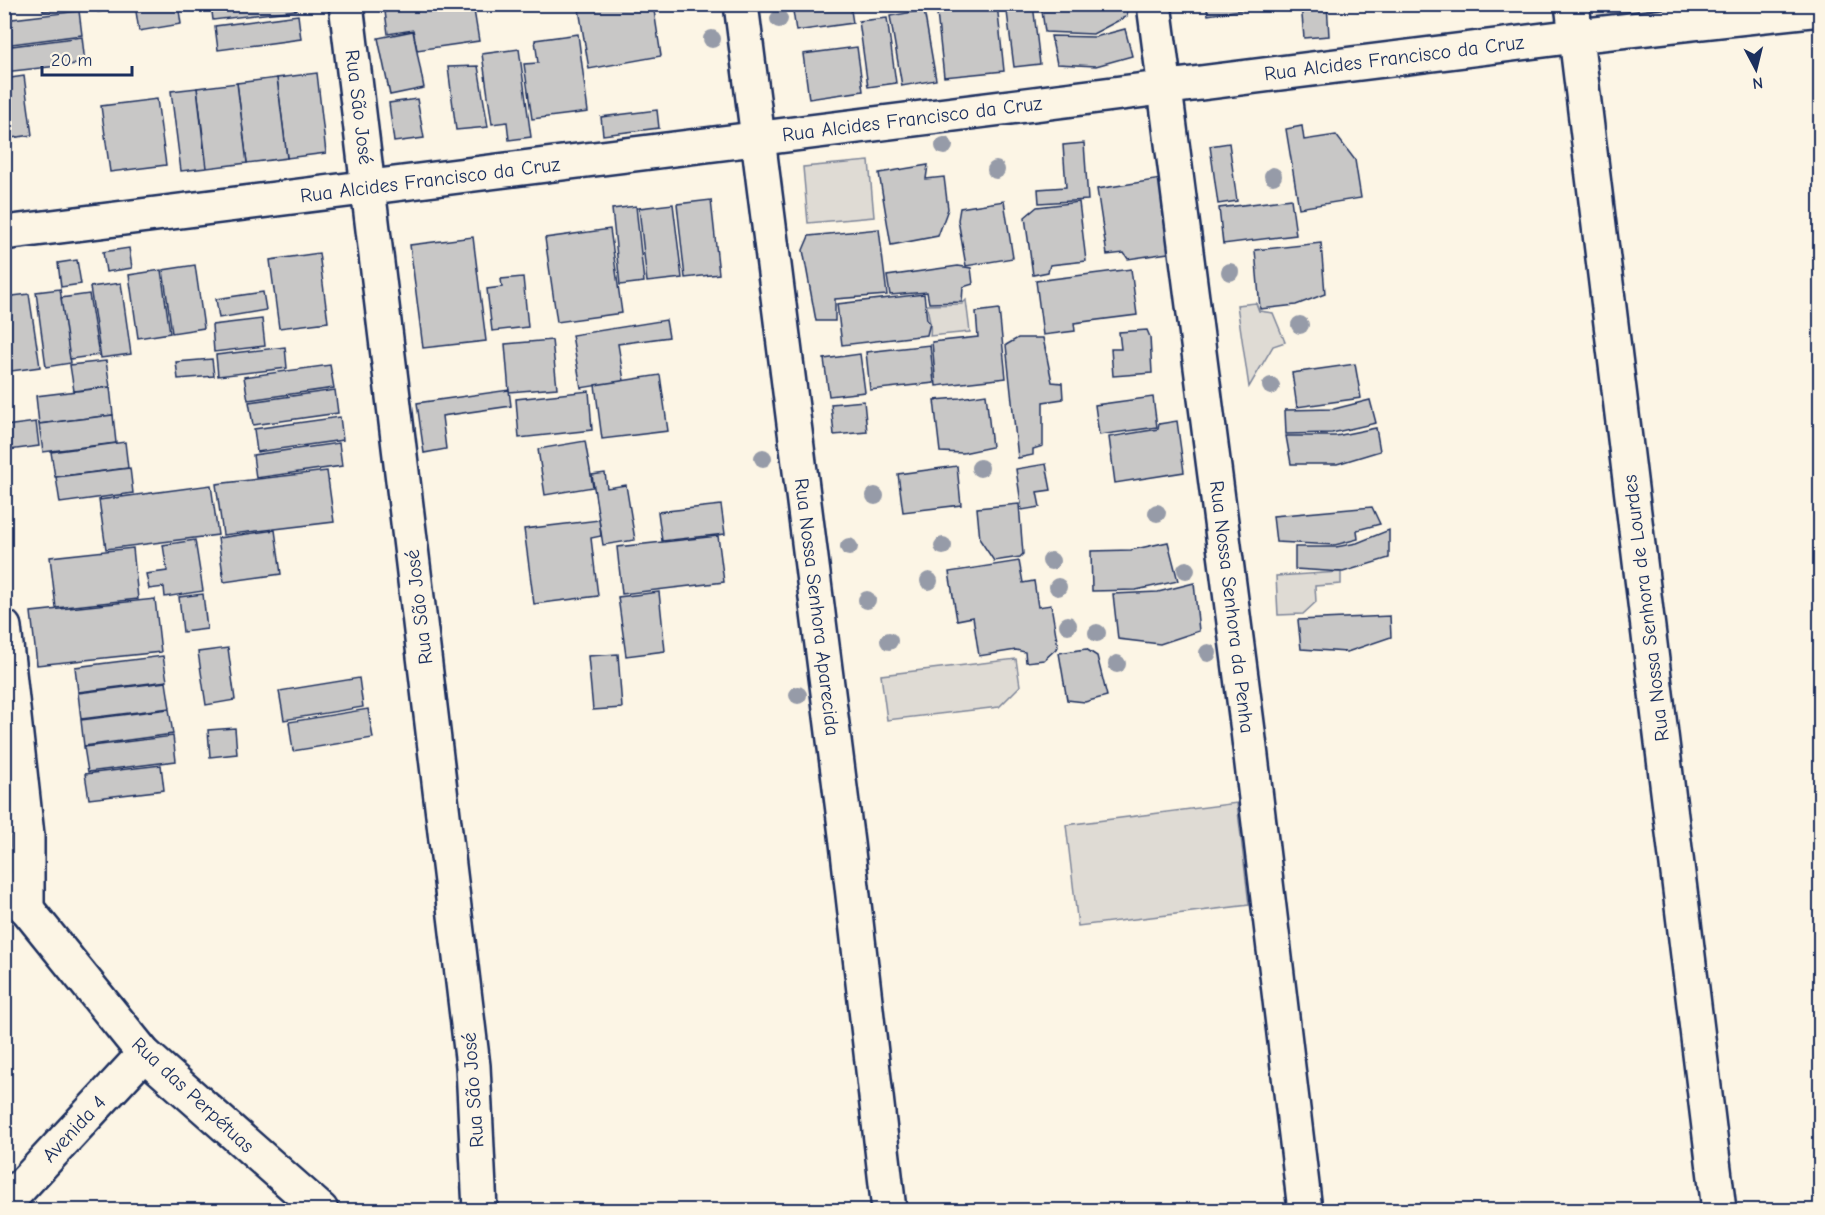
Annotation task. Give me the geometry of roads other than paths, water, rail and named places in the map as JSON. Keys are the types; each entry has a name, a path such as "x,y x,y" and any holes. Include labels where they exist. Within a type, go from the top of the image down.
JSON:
{"street":[{"name":"Rua São José","path":"346,4 473,1066 480,1210"},
{"name":"Rua Nossa Senhora Aparecida","path":"741,4 756,138 848,843 889,1210"},
{"name":"Rua Nossa Senhora da Penha","path":"1154,4 1248,731 1305,1210"},
{"name":"Rua Alcides Francisco da Cruz","path":"4,233 1164,87 1574,20 1821,9"},
{"name":"Rua Nossa Senhora de Lourdes","path":"1574,20 1719,1210"},
{"path":"4,627 27,835 16,899"},
{"name":"Rua das Perpétuas","path":"16,899 144,1054 321,1210"},
{"name":"Avenida 4","path":"4,1204 144,1054"}]}
